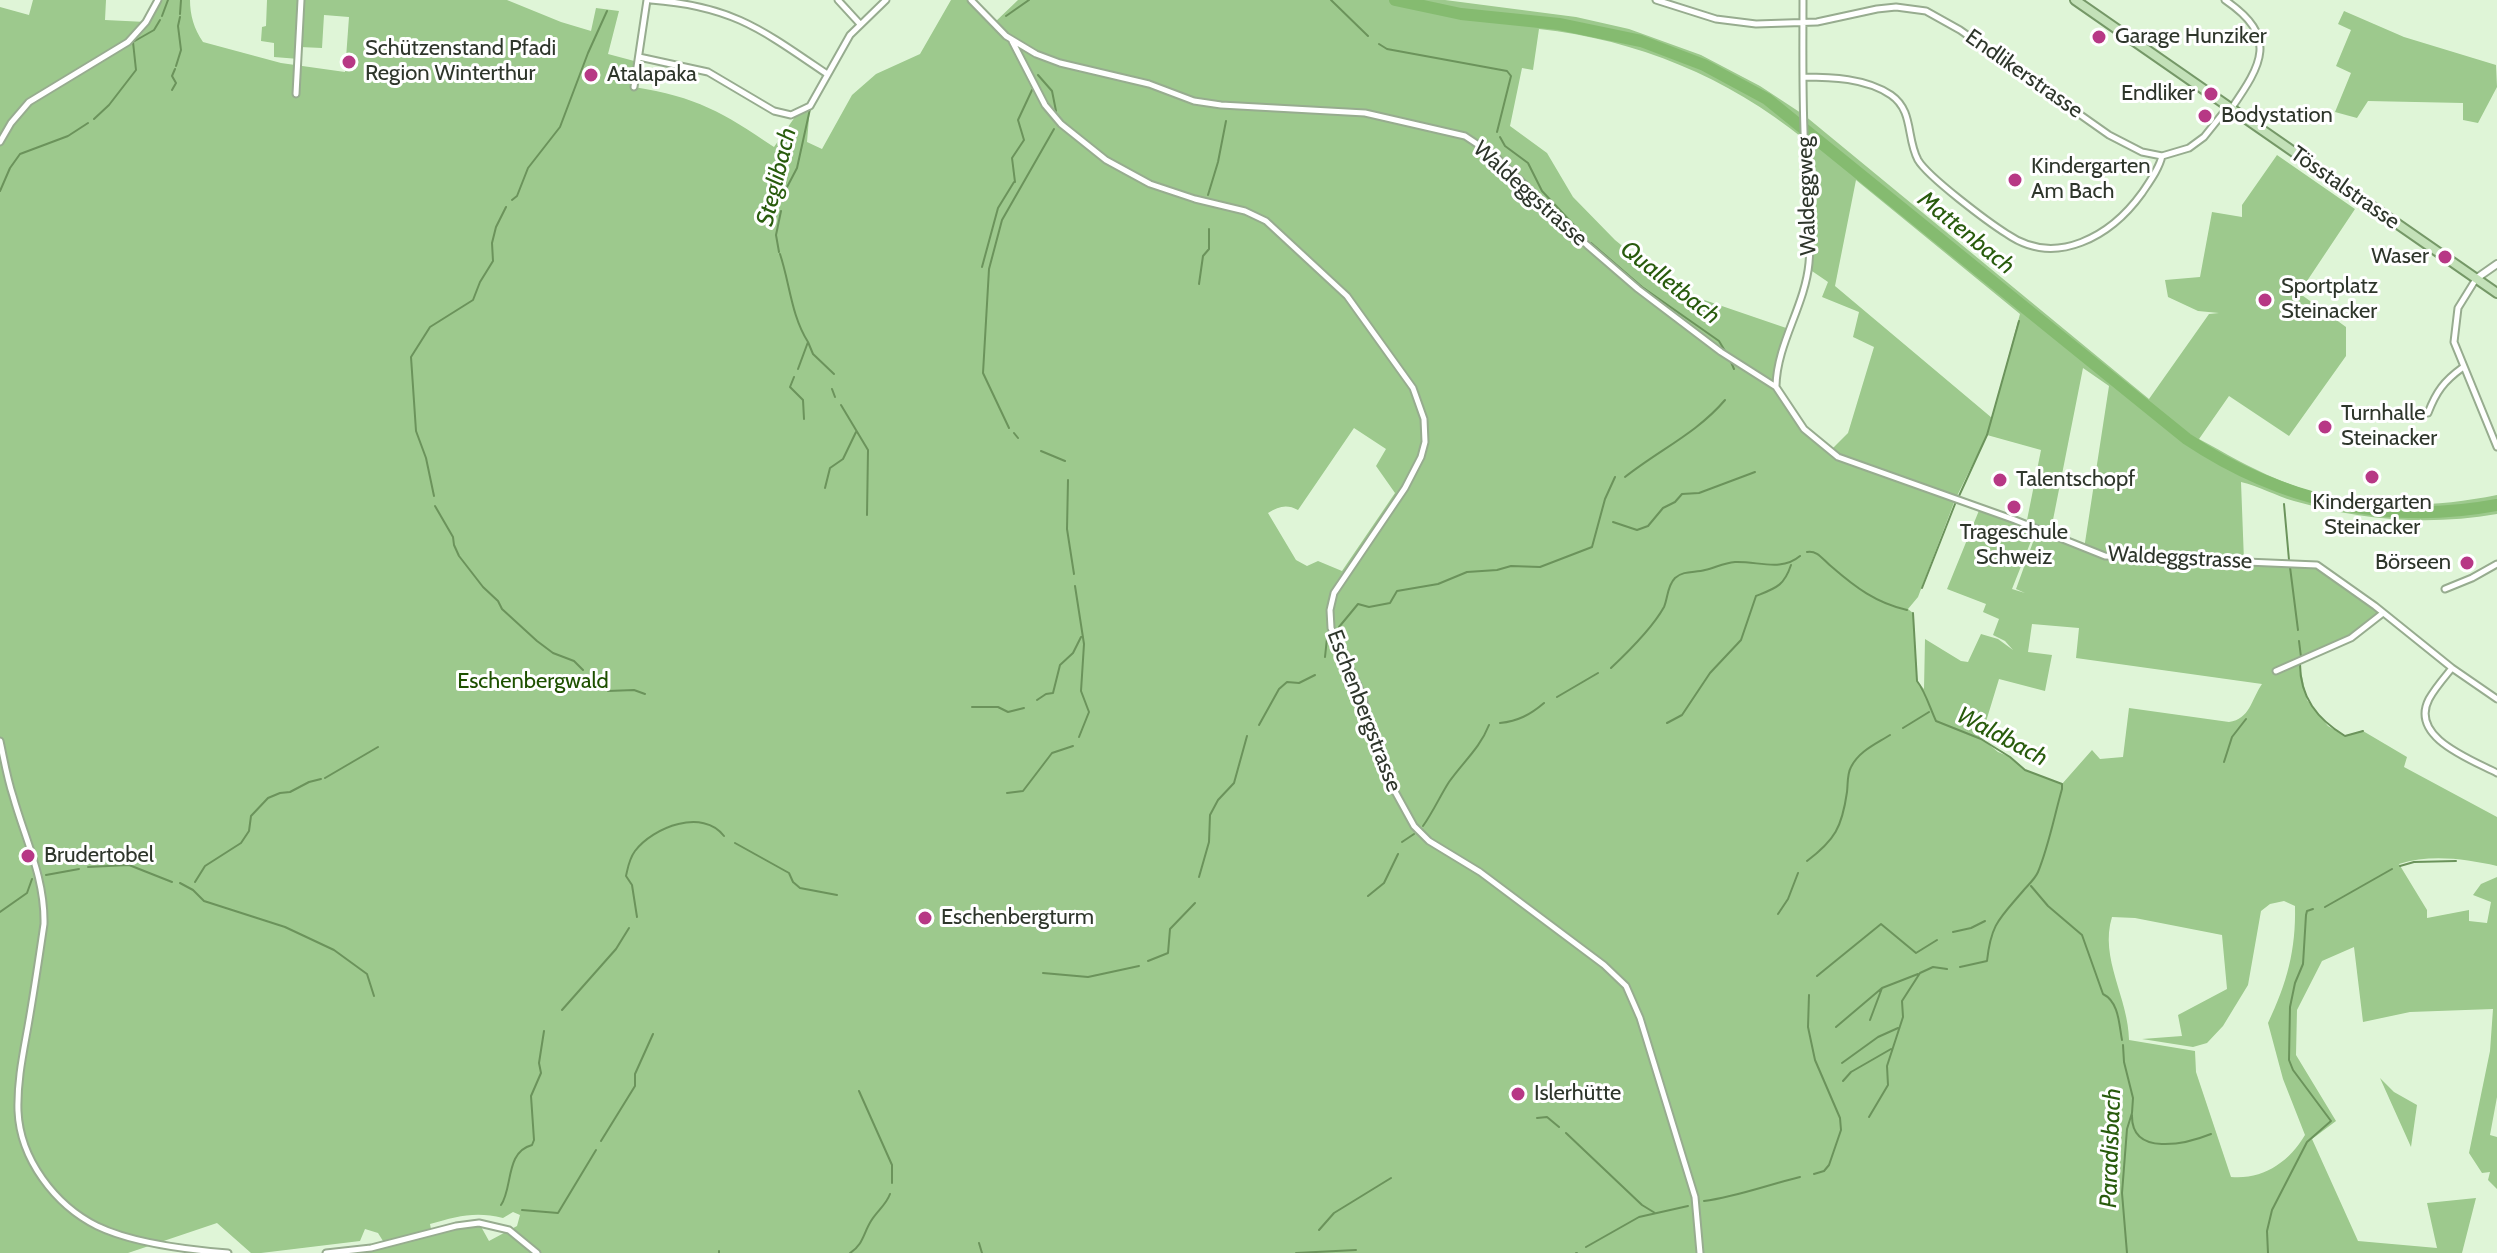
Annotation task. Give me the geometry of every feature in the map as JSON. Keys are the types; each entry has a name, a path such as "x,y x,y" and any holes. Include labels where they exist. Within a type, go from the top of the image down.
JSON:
{"main road":[{"name":"Tösstalstrasse","path":"2075,0 2497,293"}],"street":[{"path":"0,142 29,102 128,42 146,22 158,0"},
{"path":"296,94 301,0"},
{"path":"634,87 649,0 703,6 729,14 766,33 827,74"},
{"path":"838,0 860,24"},
{"path":"639,57 708,72 782,114 797,114 810,106 860,24 886,0"},
{"path":"971,0 1011,40"},
{"name":"Endlikerstrasse","path":"1656,0 1733,22 1836,19 1896,7 1926,11 1960,30 2125,145 2162,156"},
{"name":"Waldeggweg","path":"1776,387 1779,363 1801,306 1809,269 1811,222 1804,133 1803,0"},
{"path":"1803,77 1867,84 1893,96 1909,119 1914,150 1923,167 2008,236 2026,244 2068,248 2098,236 2135,202 2155,173 2162,156 2189,148 2204,137 2256,71 2260,53 2255,28 2243,12 2225,0"},
{"name":"Waldeggstrasse","path":"1011,40 1053,61 1139,82 1202,103 1372,114 1465,136 1495,156 1638,289 1723,354 1776,387 1804,429 1838,457 2015,520 2105,556 2317,565 2497,699"},
{"name":"Eschenbergstrasse","path":"1011,40 1045,105 1061,124 1106,160 1150,184 1249,212 1266,221 1350,299 1413,388 1424,419 1425,442 1421,457 1405,488 1337,587 1330,604 1331,628 1362,694 1382,768 1416,829 1433,844 1480,872 1604,965 1620,978 1629,991 1654,1061 1695,1197 1700,1253"},
{"path":"2497,264 2477,278 2458,308 2454,323 2454,342 2463,368 2497,447"},
{"path":"2424,413 2428,413 2436,393 2447,379 2463,368"},
{"path":"2445,589 2497,564"},
{"path":"2276,671 2351,638 2383,613"},
{"path":"2452,668 2428,700 2425,723 2429,733 2497,773"},
{"path":"0,741 13,797 42,885 45,907 20,1066 18,1110 20,1132 26,1149 35,1168 55,1195 98,1226 125,1236 228,1253"},
{"path":"326,1253 371,1248 479,1223 509,1230 537,1253"}],"green space":[{"name":"Eschenbergwald","path":"33,0 106,0 105,20 146,22 158,0 190,0 193,22 203,42 281,63 345,72 349,17 324,15 322,48 300,47 299,59 274,57 274,43 261,41 262,27 266,26 267,0 507,0 591,31 596,8 619,11 608,54 638,62 634,87 692,101 739,124 774,147 797,114 810,106 807,142 822,149 852,95 876,74 920,54 951,0 971,0 993,24 1018,0 1445,0 1576,17 1629,29 1701,55 1760,86 1804,115 2149,399 2209,314 2219,313 2198,311 2168,297 2165,280 2200,277 2212,212 2242,217 2242,205 2277,155 2355,209 2299,293 2346,327 2346,356 2289,436 2229,396 2199,439 2267,475 2330,497 2413,505 2497,495 2497,514 2445,520 2394,519 2319,508 2241,482 2244,561 2317,565 2383,613 2359,634 2299,662 2307,700 2328,726 2345,736 2363,731 2407,757 2404,767 2497,817 2497,866 2448,859 2423,859 2399,864 2427,910 2427,918 2469,910 2469,921 2487,923 2491,902 2473,895 2481,884 2497,877 2497,1097 2490,1135 2497,1137 2497,1189 2488,1180 2490,1172 2482,1173 2469,1153 2490,1051 2493,1009 2410,1012 2363,1022 2354,947 2322,961 2297,1010 2296,1055 2336,1121 2312,1139 2358,1241 2437,1248 2427,1203 2476,1198 2462,1253 326,1253 371,1248 479,1223 489,1241 517,1226 520,1215 513,1212 503,1218 466,1215 430,1224 431,1229 383,1241 378,1233 365,1229 360,1241 261,1253 251,1253 217,1223 128,1253 0,1253 0,7 29,15","holes":["1539,29 1611,42 1646,52 1712,80 1744,97 1804,139 1811,222 1809,269 1828,282 1822,297 1859,312 1853,337 1874,347 1848,433 1830,451 1800,423 1776,387 1782,354 1792,330 1678,291 1615,240 1573,197 1547,153 1510,126 1522,68 1533,70","1856,180 2020,314 1992,418 1835,286","2083,368 2109,386 2084,549 2050,535","1354,428 1386,449 1376,466 1395,493 1342,571 1318,561 1307,566 1296,560 1268,513 1290,507 1298,510","1987,435 2041,450 2026,525 2037,531 2016,589 2025,593 2012,589 2035,531 1980,508 1947,589 1986,604 1983,612 1999,619 1993,635 2013,650 1998,639 1981,634 1968,662 1961,661 1925,639 1924,689 1917,681 1913,613 1908,609 1918,597 1955,500","2032,624 2079,628 2076,658 2262,684 2246,713 2229,722 2129,708 2123,757 2100,759 2092,750 2062,784 2025,770 1981,738 1999,679 2045,691 2052,655 2028,652","2284,901 2295,906 2289,966 2268,1023 2283,1079 2305,1135 2299,1145 2274,1167 2254,1176 2231,1177 2196,1072 2195,1051 2129,1040 2125,1009 2109,948 2109,932 2112,917 2135,918 2222,935 2227,989 2178,1015 2182,1036 2142,1039 2193,1047 2207,1043 2223,1026 2248,985 2261,911 2270,904"]},
{"path":"2344,11 2404,37 2496,65 2497,87 2478,123 2463,120 2463,103 2368,101 2357,118 2335,112 2351,73 2336,66 2351,30 2338,24"},
{"path":"2380,1078 2394,1092 2417,1105 2411,1147"}],"waterway":[{"path":"162,16 168,0"},
{"path":"180,14 181,0"},
{"path":"1006,16 1029,0"},
{"name":"Qualletbach","path":"1331,0 1368,36"},
{"name":"Mattenbach","path":"1395,0 1461,14 1559,24 1641,41 1704,65 1767,99 2187,439 2259,478 2297,493 2375,510 2456,511 2497,505"},
{"path":"512,200 517,196 528,168 560,127 607,11"},
{"path":"176,66 181,50 180,17"},
{"path":"94,119 136,70 133,42 154,30 160,20"},
{"name":"Qualletbach","path":"1379,44 1387,49 1507,71 1511,76 1497,132"},
{"path":"172,90 176,83 172,76 175,69"},
{"path":"1038,75 1052,91 1056,111"},
{"path":"1015,182 1012,158 1024,140 1018,120 1032,90"},
{"name":"Steglibach","path":"784,201 785,191 797,168 810,109"},
{"path":"1208,195 1226,121"},
{"path":"0,191 20,154 68,136 88,123"},
{"path":"1009,428 983,373 989,269 1002,220 1054,129"},
{"name":"Qualletbach","path":"1500,137 1505,146 1528,163 1542,191 1587,239"},
{"path":"982,267 998,208 1014,182"},
{"path":"434,496 426,458 416,431 411,357 430,327 473,300 493,261 492,243 506,207"},
{"name":"Steglibach","path":"779,252 776,235 781,211"},
{"path":"1199,284 1203,256 1209,249 1209,229"},
{"name":"Qualletbach","path":"1591,243 1642,287 1719,341 1725,351"},
{"name":"Steglibach","path":"780,254 794,310 808,342 798,369"},
{"name":"Waldbach","path":"1959,496 1987,435 2019,321"},
{"path":"808,342 813,354 834,374"},
{"name":"Qualletbach","path":"1731,362 1734,369"},
{"path":"794,377 790,387 803,400 804,419"},
{"path":"832,389 835,397"},
{"name":"Qualletbach","path":"1625,477 1690,432 1725,400"},
{"path":"841,405 868,450 867,515"},
{"path":"825,488 830,468 843,459 856,432"},
{"path":"1014,433 1018,438"},
{"path":"1041,451 1065,461"},
{"path":"1613,522 1637,530 1648,526 1663,508 1682,494 1699,493 1755,472"},
{"name":"Qualletbach","path":"1339,627 1358,604 1369,607 1390,603 1397,591 1438,584 1467,572 1511,566 1540,567 1592,547 1605,499 1615,477"},
{"path":"1068,480 1067,529 1074,574"},
{"name":"Waldbach","path":"1922,588 1955,504"},
{"path":"2284,504 2289,560"},
{"path":"435,506 453,537 459,556 502,609 537,641 553,653 574,661 583,670"},
{"path":"1807,552 1817,554 1866,593 1907,610"},
{"path":"1611,668 1653,623 1664,607 1670,585 1678,575 1735,562 1785,564 1800,556"},
{"path":"1667,723 1682,715 1710,673 1741,640 1756,596 1778,585 1791,565"},
{"path":"2290,567 2298,630"},
{"path":"1075,586 1084,644 1081,691 1089,712 1079,737"},
{"name":"Waldbach","path":"1913,613 1917,681 1936,721 1981,739 2025,770 2062,784 2037,875 1998,923 1991,938 1987,961 1960,967"},
{"path":"1037,700 1053,693 1060,665 1073,653 1081,637"},
{"name":"Qualletbach","path":"1325,657 1327,638"},
{"path":"2299,641 2301,657"},
{"path":"2300,664 2303,687 2318,714 2345,736 2363,731"},
{"path":"1557,697 1598,673"},
{"name":"Qualletbach","path":"1259,725 1279,689 1287,682 1299,683 1315,675"},
{"path":"586,678 601,690"},
{"path":"608,691 634,690 645,694"},
{"path":"1500,723 1524,717 1544,703"},
{"path":"972,707 998,707 1008,712 1024,708"},
{"path":"1903,728 1929,712"},
{"path":"2224,762 2232,737 2246,719"},
{"path":"1423,826 1489,725"},
{"path":"1807,861 1831,839 1840,824 1854,761 1890,735"},
{"name":"Qualletbach","path":"1199,877 1209,842 1210,815 1218,800 1234,783 1247,736"},
{"path":"1007,793 1023,791 1052,753 1073,746"},
{"path":"325,778 378,747"},
{"path":"195,882 205,866 241,843 249,831 251,816 268,798 321,779"},
{"path":"637,917 632,885 626,876 631,857 643,842 666,828 691,822 704,823 724,836"},
{"path":"1402,842 1414,834"},
{"path":"735,843 789,873 800,888 837,895"},
{"path":"1368,896 1384,883 1398,854"},
{"path":"2400,866 2414,862 2456,861"},
{"path":"88,867 129,865 172,882"},
{"path":"46,875 79,869"},
{"path":"2325,907 2392,869"},
{"path":"1778,914 1788,899 1798,873"},
{"path":"0,912 27,893 32,879"},
{"path":"180,883 204,901 285,927 334,950 367,974 374,996"},
{"name":"Paradisbach","path":"2031,886 2048,906 2082,935 2103,994 2115,1008 2122,1040"},
{"name":"Qualletbach","path":"1148,961 1168,953 1170,929 1195,903"},
{"path":"2268,1253 2267,1231 2272,1210 2307,1142 2331,1121 2289,1060 2290,1007 2303,964 2306,915 2313,909"},
{"name":"Waldbach","path":"1953,932 1985,921"},
{"name":"Waldbach","path":"1817,976 1881,924 1916,953 1937,940"},
{"path":"562,1010 616,949 629,928"},
{"path":"1043,973 1088,977 1139,966"},
{"path":"1869,1117 1888,1085 1887,1066 1903,1017 1902,1001 1920,973 1933,967 1947,969"},
{"path":"1836,1027 1882,988 1918,974"},
{"path":"1870,1020 1882,988"},
{"name":"Waldbach","path":"1809,995 1808,1027 1815,1060 1840,1118 1841,1130 1829,1165 1824,1171 1814,1174"},
{"path":"1842,1063 1878,1037 1898,1028"},
{"path":"501,1205 517,1155 532,1145 534,1140 531,1096 541,1073 539,1063 544,1031"},
{"path":"601,1141 635,1086 635,1074 653,1034"},
{"name":"Paradisbach","path":"2123,1045 2133,1098 2122,1193 2127,1253"},
{"path":"1843,1081 1851,1072 1891,1049"},
{"path":"859,1091 892,1165 892,1183"},
{"path":"2132,1115 2134,1128 2140,1137 2150,1142 2175,1143 2211,1134"},
{"path":"1537,1118 1547,1117 1559,1127"},
{"path":"1566,1133 1642,1205 1655,1213"},
{"path":"522,1210 558,1213 596,1150"},
{"name":"Waldbach","path":"1704,1201 1800,1177"},
{"path":"1319,1230 1334,1213 1391,1178"},
{"path":"850,1253 860,1243 890,1194"},
{"name":"Waldbach","path":"1586,1247 1639,1217 1688,1206"},
{"path":"979,1243 982,1253"},
{"path":"1296,1253 1356,1250"}],"place":[{"name":"Garage Hunziker","path":"2099,37"},
{"name":"Schützenstand Pfadi Region Winterthur","path":"349,62"},
{"name":"Atalapaka","path":"591,75"},
{"name":"Endliker","path":"2211,94"},
{"name":"Bodystation","path":"2205,116"},
{"name":"Kindergarten Am Bach","path":"2015,180"},
{"name":"Waser","path":"2445,257"},
{"name":"Sportplatz Steinacker","path":"2265,300"},
{"name":"Turnhalle Steinacker","path":"2325,427"},
{"name":"Kindergarten Steinacker","path":"2372,477"},
{"name":"Talentschopf","path":"2000,480"},
{"name":"Trageschule Schweiz","path":"2014,507"},
{"name":"Börseen","path":"2467,563"},
{"name":"Brudertobel","path":"28,856"},
{"name":"Eschenbergturm","path":"925,918"},
{"name":"Islerhütte","path":"1518,1094"}]}
